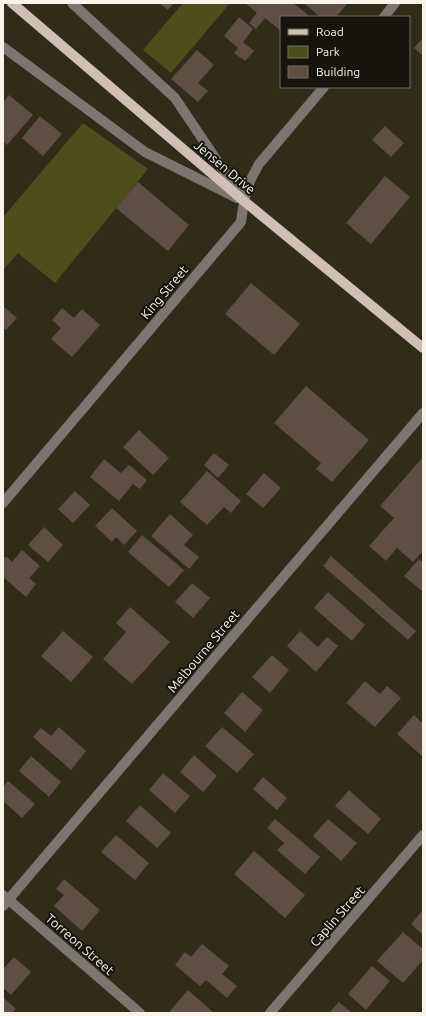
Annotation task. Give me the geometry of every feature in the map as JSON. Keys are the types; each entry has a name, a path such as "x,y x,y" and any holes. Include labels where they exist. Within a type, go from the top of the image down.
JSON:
{"main road":[{"name":"Jensen Drive","path":"12,3 244,201 423,348"}],"street":[{"path":"72,3 175,98 244,201"},
{"path":"385,16 396,3"},
{"path":"3,47 145,152 244,201"},
{"name":"King Street","path":"3,503 241,222 244,201 250,181 259,164 323,88"},
{"name":"Melbourne Street","path":"5,900 423,413"},
{"name":"Caplin Street","path":"270,1013 423,835"},
{"name":"Torreon Street","path":"5,900 140,1013"}],"green space":[{"path":"183,3 230,3 171,73 143,50"},
{"path":"83,123 148,169 55,283 18,253 3,270 3,217"}],"building":[{"path":"159,3 174,3 168,10"},
{"path":"245,3 293,3 308,15 280,16 280,30 265,18 256,29 249,23 257,13"},
{"path":"304,3 348,3 337,16 319,16"},
{"path":"239,17 253,29 243,42 254,51 245,61 234,53 238,48 224,36"},
{"path":"423,38 423,56 414,48"},
{"path":"197,50 214,65 198,83 208,91 198,102 171,79"},
{"path":"9,95 33,115 7,145 3,141 3,103"},
{"path":"40,116 62,134 43,156 22,138"},
{"path":"385,126 404,143 391,157 372,140"},
{"path":"385,176 410,197 371,244 346,223"},
{"path":"138,182 189,225 168,251 116,208"},
{"path":"251,283 300,324 274,355 225,314"},
{"path":"3,306 17,318 6,330 3,327"},
{"path":"62,308 74,318 82,309 100,325 72,357 51,339 61,328 52,320"},
{"path":"306,386 369,440 332,482 316,469 321,463 274,423"},
{"path":"139,430 169,458 153,475 123,447"},
{"path":"214,453 229,465 218,478 204,465"},
{"path":"423,457 423,551 413,562 397,548 386,561 369,546 394,518 380,506"},
{"path":"104,459 121,473 129,465 147,480 140,489 133,484 119,501 90,477"},
{"path":"207,471 241,501 231,513 224,507 207,525 180,502"},
{"path":"264,473 281,488 263,508 246,494"},
{"path":"75,491 90,505 73,523 58,509"},
{"path":"112,508 137,531 124,545 116,537 112,542 95,526"},
{"path":"170,514 193,535 184,545 199,557 189,569 151,536"},
{"path":"44,527 63,545 48,562 28,545"},
{"path":"142,535 184,570 169,587 128,552"},
{"path":"22,550 40,566 29,578 36,584 26,597 3,577 3,559 6,556 12,562"},
{"path":"331,556 416,631 408,640 323,566"},
{"path":"419,559 423,563 423,592 404,576"},
{"path":"192,583 210,598 193,618 175,602"},
{"path":"328,592 365,625 352,641 314,608"},
{"path":"130,607 170,642 132,684 103,659 126,632 116,623"},
{"path":"63,631 93,657 71,682 41,656"},
{"path":"300,631 318,647 327,637 338,646 316,672 287,646"},
{"path":"272,655 289,670 270,693 252,677"},
{"path":"365,681 380,694 387,686 401,698 375,727 346,703"},
{"path":"242,692 263,710 245,732 224,713"},
{"path":"414,715 423,724 423,757 397,734"},
{"path":"59,727 86,751 71,770 33,737 41,728 51,736"},
{"path":"222,727 254,754 237,773 205,746"},
{"path":"194,755 217,776 203,792 180,772"},
{"path":"31,756 61,782 49,797 19,771"},
{"path":"163,773 190,796 175,813 149,790"},
{"path":"263,777 287,798 277,810 253,789"},
{"path":"8,781 35,804 22,818 3,801 3,787"},
{"path":"349,790 381,819 368,834 335,806"},
{"path":"140,805 171,833 157,848 126,821"},
{"path":"275,819 320,857 305,874 277,850 284,843 267,828"},
{"path":"328,819 357,843 341,861 313,836"},
{"path":"116,835 149,863 135,880 101,852"},
{"path":"254,851 305,895 285,918 234,874"},
{"path":"64,879 100,910 82,931 54,906 64,895 56,889"},
{"path":"423,910 423,935 411,924"},
{"path":"403,932 423,949 423,960 403,983 377,961"},
{"path":"202,944 229,966 222,974 237,986 227,998 206,980 200,986 175,965 185,952 191,957"},
{"path":"14,957 31,972 11,995 3,988 3,969"},
{"path":"372,966 390,981 366,1010 348,994"},
{"path":"188,990 213,1012 172,1013 170,1011"},
{"path":"3,997 16,1009 12,1013 3,1013"},
{"path":"339,1002 352,1013 329,1013"}]}
